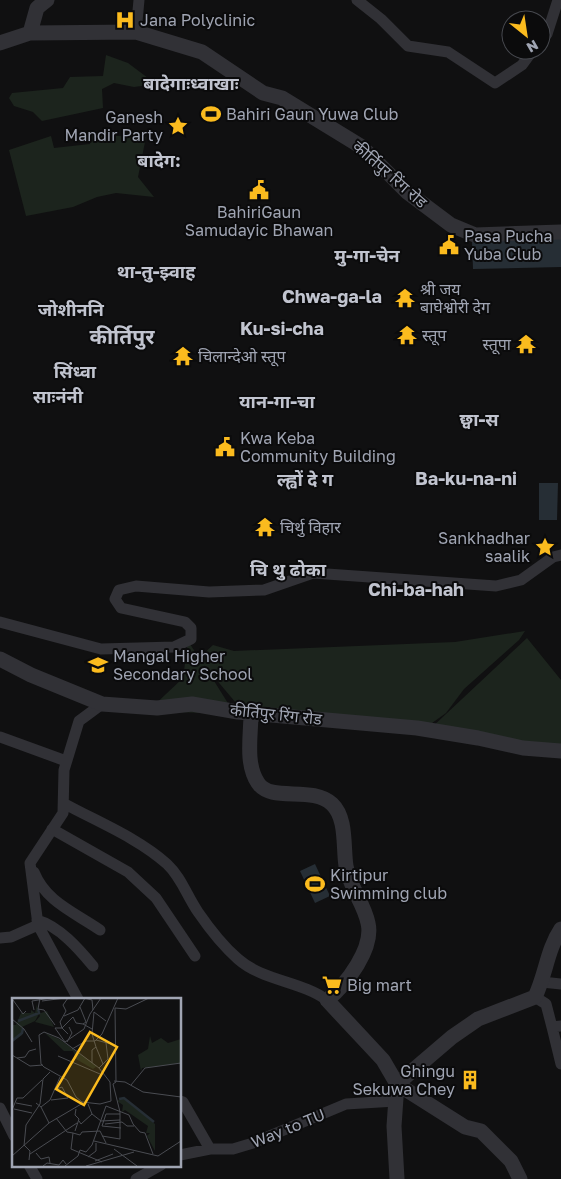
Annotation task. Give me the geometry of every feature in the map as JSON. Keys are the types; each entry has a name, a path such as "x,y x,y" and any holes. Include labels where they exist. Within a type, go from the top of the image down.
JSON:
{"street":[{"path":"30,33 38,8 47,0"},
{"path":"136,32 139,0"},
{"path":"357,0 381,19 408,46 448,52 495,83 522,65 526,60"},
{"path":"551,22 558,0"},
{"name":"कीर्तिपुर रिंग रोड","path":"0,43 30,33 136,32 202,52 263,93 282,98 362,147 407,192 451,225 476,235 561,232"},
{"path":"0,622 101,649 174,647 190,639 191,628 185,622 132,612 121,608 115,600 119,590 136,586 209,592 264,590 312,573 496,586 521,580 553,558 561,556"},
{"name":"कीर्तिपुर रिंग रोड","path":"0,659 30,675 102,704 157,708 192,704 251,713 416,728 478,738 523,748 561,751"},
{"path":"77,998 37,922 30,864 63,813 65,804 64,770 79,721 102,704"},
{"path":"251,713 250,760 252,774 259,786 270,792 321,796 333,805 338,813 346,868 368,922 369,937 364,956 328,1000"},
{"path":"0,736 66,761"},
{"path":"65,804 140,844 166,864 182,883 198,912 230,950 247,966 276,980 311,991 328,1000 383,1060 397,1084 465,1127 481,1131 511,1161 520,1179"},
{"path":"52,829 128,872 156,898 195,956"},
{"path":"30,864 40,886 49,897 100,930"},
{"path":"0,938 10,937 37,922 45,922 78,948 93,966"},
{"path":"398,1179 394,1126 397,1084 452,1037 478,1019 535,997 542,982 551,944 561,929"},
{"path":"542,982 561,984"},
{"path":"535,997 546,1004 557,1027 561,1064"},
{"path":"181,1101 210,1149"},
{"name":"Way to TU","path":"181,1155 210,1149 233,1149 254,1143 346,1104 396,1101"},
{"path":"5,1111 12,1130"},
{"path":"30,1166 37,1179"},
{"path":"136,1179 159,1166"}],"shaded area":[{"path":"106,55 128,63 156,84 134,87 114,83 102,89 103,108 42,121 33,112 14,106 9,98 12,93 63,88 70,77 103,76"},
{"path":"91,135 146,137 138,177 154,197 116,193 97,197 73,207 26,216 9,150 51,136 54,148 90,144"},
{"path":"561,238 561,267 473,269 472,241"},
{"path":"539,483 558,483 557,520 539,520"},
{"path":"525,631 519,640 464,689 446,713 425,728 237,715 236,703 204,665 231,708 231,714 148,711 183,678 188,641 199,658 213,645 234,651 455,642"},
{"path":"527,638 561,680 561,755 430,729"},
{"name":"Kirtipur Swimming club","path":"315,864 330,896 315,903 300,871"}],"place":[{"name":"Jana Polyclinic","path":"125,20"},
{"name":"Bahiri Gaun Yuwa Club","path":"211,114"},
{"name":"Ganesh Mandir Party","path":"178,126"},
{"name":"BahiriGaun Samudayic Bhawan","path":"259,190"},
{"name":"Pasa Pucha Yuba Club","path":"449,245"},
{"name":"श्री जय बाघेश्वोरी देग","path":"405,298"},
{"name":"स्तूप","path":"407,335"},
{"name":"स्तूपा","path":"526,344"},
{"name":"चिलान्देओ स्तूप","path":"183,356"},
{"name":"Kwa Keba Community Building","path":"225,447"},
{"name":"चिर्थु विहार","path":"265,527"},
{"name":"Sankhadhar saalik","path":"545,547"},
{"name":"Mangal Higher Secondary School","path":"98,665"},
{"name":"Kirtipur Swimming club","path":"315,884"},
{"name":"Big mart","path":"332,985"},
{"name":"Ghingu Sekuwa Chey","path":"470,1080"}],"district":[{"name":"बादेगाःध्वाखाः","path":"191,84"},
{"name":"बादेग:","path":"159,161"},
{"name":"मु-गा-चेन","path":"367,256"},
{"name":"था-तु-झ्वाह","path":"156,272"},
{"name":"Chwa-ga-la","path":"332,297"},
{"name":"जोशीननि","path":"71,310"},
{"name":"Ku-si-cha","path":"282,329"},
{"name":"कीर्तिपुर","path":"122,337"},
{"name":"सिंध्वा","path":"75,372"},
{"name":"साःनंनी","path":"58,397"},
{"name":"यान-गा-चा","path":"277,402"},
{"name":"छ्वा-स","path":"479,420"},
{"name":"Ba-ku-na-ni","path":"466,479"},
{"name":"ल्ह्वों दे ग","path":"305,480"},
{"name":"चि थु ढोका","path":"288,570"},
{"name":"Chi-ba-hah","path":"416,590"}]}
